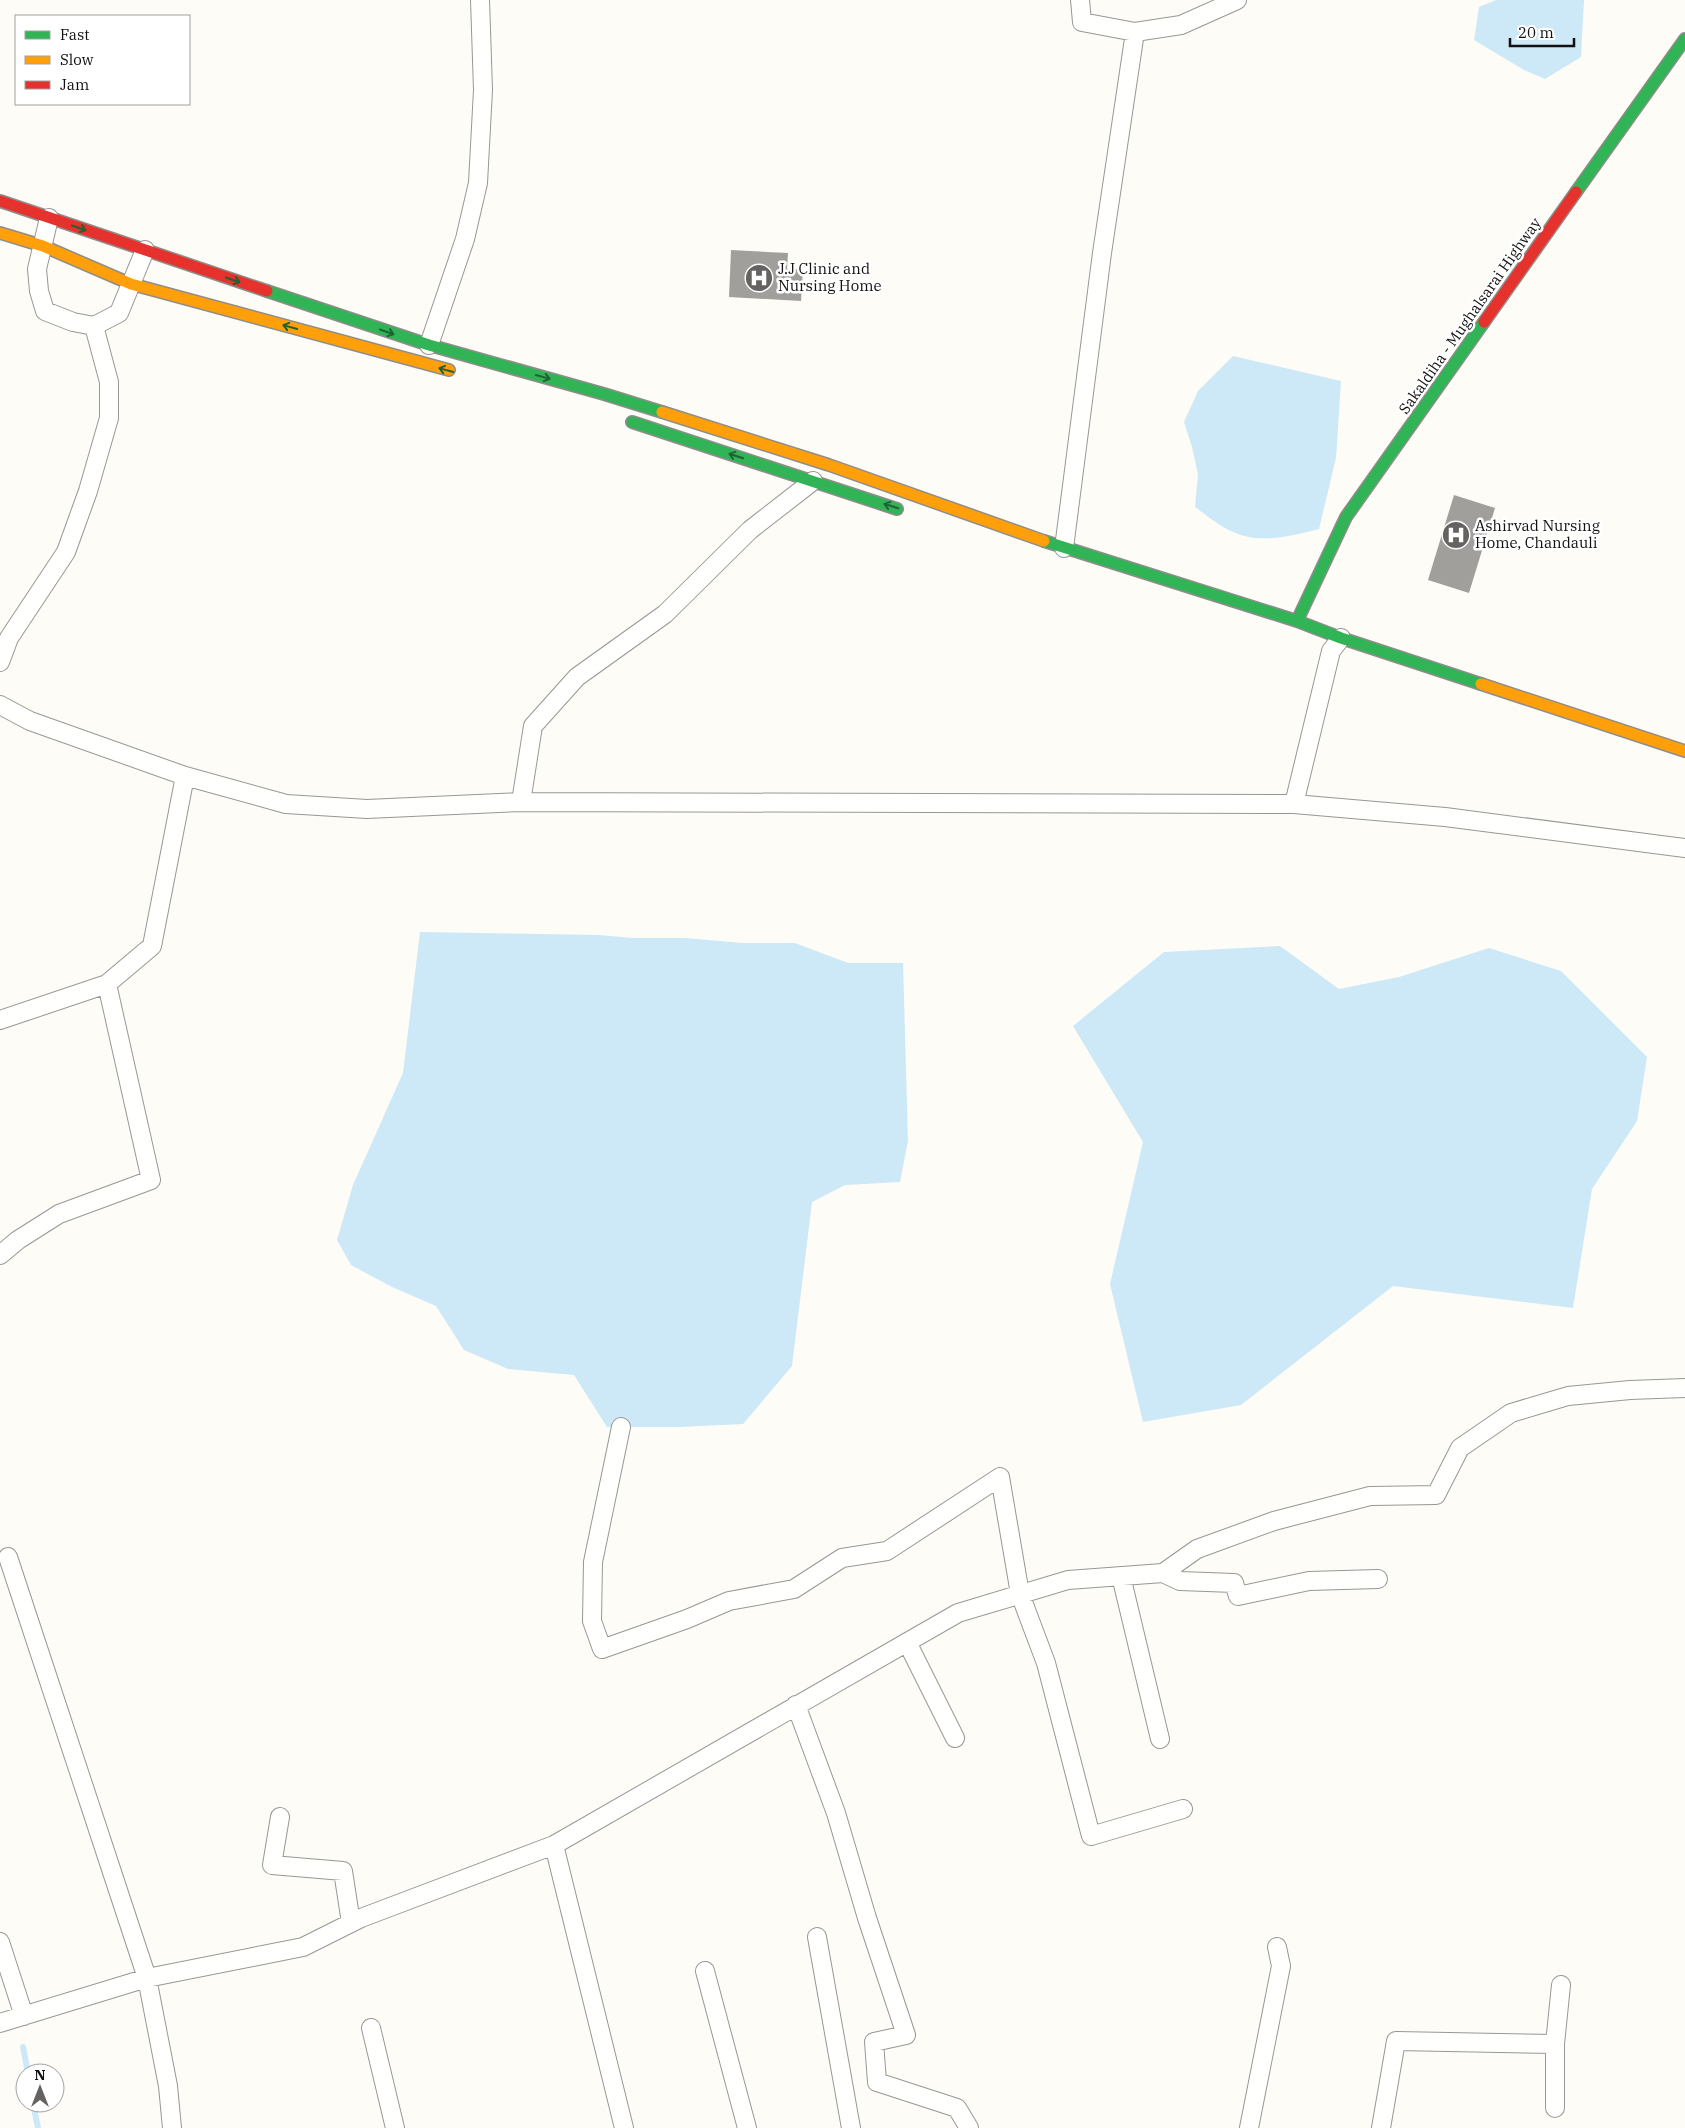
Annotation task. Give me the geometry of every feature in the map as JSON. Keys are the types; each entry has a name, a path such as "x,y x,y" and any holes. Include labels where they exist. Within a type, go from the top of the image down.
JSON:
{"main road":[{"name":"Sakaldiha - Mughalsarai Highway","path":"1297,621 1346,517 1685,39"},
{"path":"0,201 429,346 604,394 782,450 1064,548 1297,621 1333,648 1685,751"},
{"path":"0,233 43,246 131,284 462,374"},
{"path":"623,420 907,512"}],"street":[{"path":"429,346 465,239 478,183 483,90 480,0"},
{"path":"1080,0 1082,22 1135,32 1181,25 1237,0"},
{"path":"1064,548 1102,253 1135,32"},
{"path":"49,218 37,269 39,291 45,311 73,322 94,326 119,313 145,250"},
{"path":"0,662 9,638 66,552 88,491 109,418 109,382 94,326"},
{"path":"521,802 533,726 577,677 665,614 750,530 813,481"},
{"path":"1294,804 1333,648"},
{"path":"0,706 30,720 185,776 286,804 367,809 521,802 1294,804 1445,818 1685,848"},
{"path":"0,1020 107,984 152,946 185,776"},
{"path":"0,1255 18,1240 59,1214 151,1180 107,984"},
{"path":"0,2023 147,1978 303,1946 350,1923 554,1845 958,1613 1068,1580 1163,1572 1197,1549 1274,1520 1370,1496 1436,1495 1460,1448 1511,1413 1568,1396 1630,1390 1685,1388"},
{"path":"621,1427 593,1562 592,1621 602,1649 687,1619 729,1601 794,1589 842,1558 887,1551 1000,1477 1020,1594 1046,1663 1090,1836 1182,1809"},
{"path":"8,1557 147,1978 168,2086 172,2128"},
{"path":"1163,1572 1180,1581 1234,1583 1238,1596 1309,1581 1378,1579"},
{"path":"1121,1576 1160,1739"},
{"path":"907,1642 955,1738"},
{"path":"796,1705 836,1813 867,1918 906,2035 874,2042 876,2082 957,2108 969,2128"},
{"path":"280,1817 272,1865 343,1871 350,1923"},
{"path":"554,1845 624,2128"},
{"path":"817,1937 851,2128"},
{"path":"0,1942 24,2016"},
{"path":"1250,2128 1281,1966 1277,1947"},
{"path":"705,1971 746,2128"},
{"path":"1555,2108 1555,2044 1560,1985"},
{"path":"371,2028 395,2128"},
{"path":"1381,2128 1396,2041 1555,2044"}],"water":[{"path":"1496,0 1584,0 1581,57 1545,79 1524,70 1474,40 1479,7"},
{"path":"1233,356 1341,381 1336,458 1319,529 1275,538 1252,538 1226,529 1195,507 1198,474 1184,422 1198,391"},
{"path":"420,932 599,935 632,938 685,938 743,943 795,943 848,963 903,963 908,1141 900,1182 845,1185 812,1202 792,1366 743,1424 679,1427 607,1427 574,1375 508,1369 464,1350 436,1306 392,1287 351,1265 337,1240 353,1185 403,1073"},
{"path":"1280,946 1339,989 1399,977 1489,948 1561,971 1647,1057 1637,1121 1592,1189 1573,1308 1393,1286 1241,1405 1143,1422 1110,1284 1143,1142 1073,1026 1164,952"}],"building":[{"path":"731,250 788,253 787,269 803,269 801,301 729,297"},
{"path":"1454,495 1495,508 1469,593 1428,580"}],"waterway":[{"path":"23,2047 26,2063"},
{"path":"35,2113 38,2128"}],"traffic: fast":[{"path":"1576,192 1685,39"},
{"path":"267,291 429,345 662,412"},
{"path":"1297,621 1346,517 1484,322"},
{"path":"632,422 897,509"},
{"path":"1044,541 1297,621 1341,638 1481,684"}],"traffic: slow":[{"path":"0,233 43,246 131,284 449,370"},
{"path":"662,412 829,465 1044,541"},
{"path":"1481,684 1685,751"}],"traffic: jam":[{"path":"1484,322 1576,192"},
{"path":"0,201 267,291"}],"place":[{"name":"J.J Clinic and Nursing Home","path":"759,278"},
{"name":"Ashirvad Nursing Home, Chandauli","path":"1456,535"}]}
